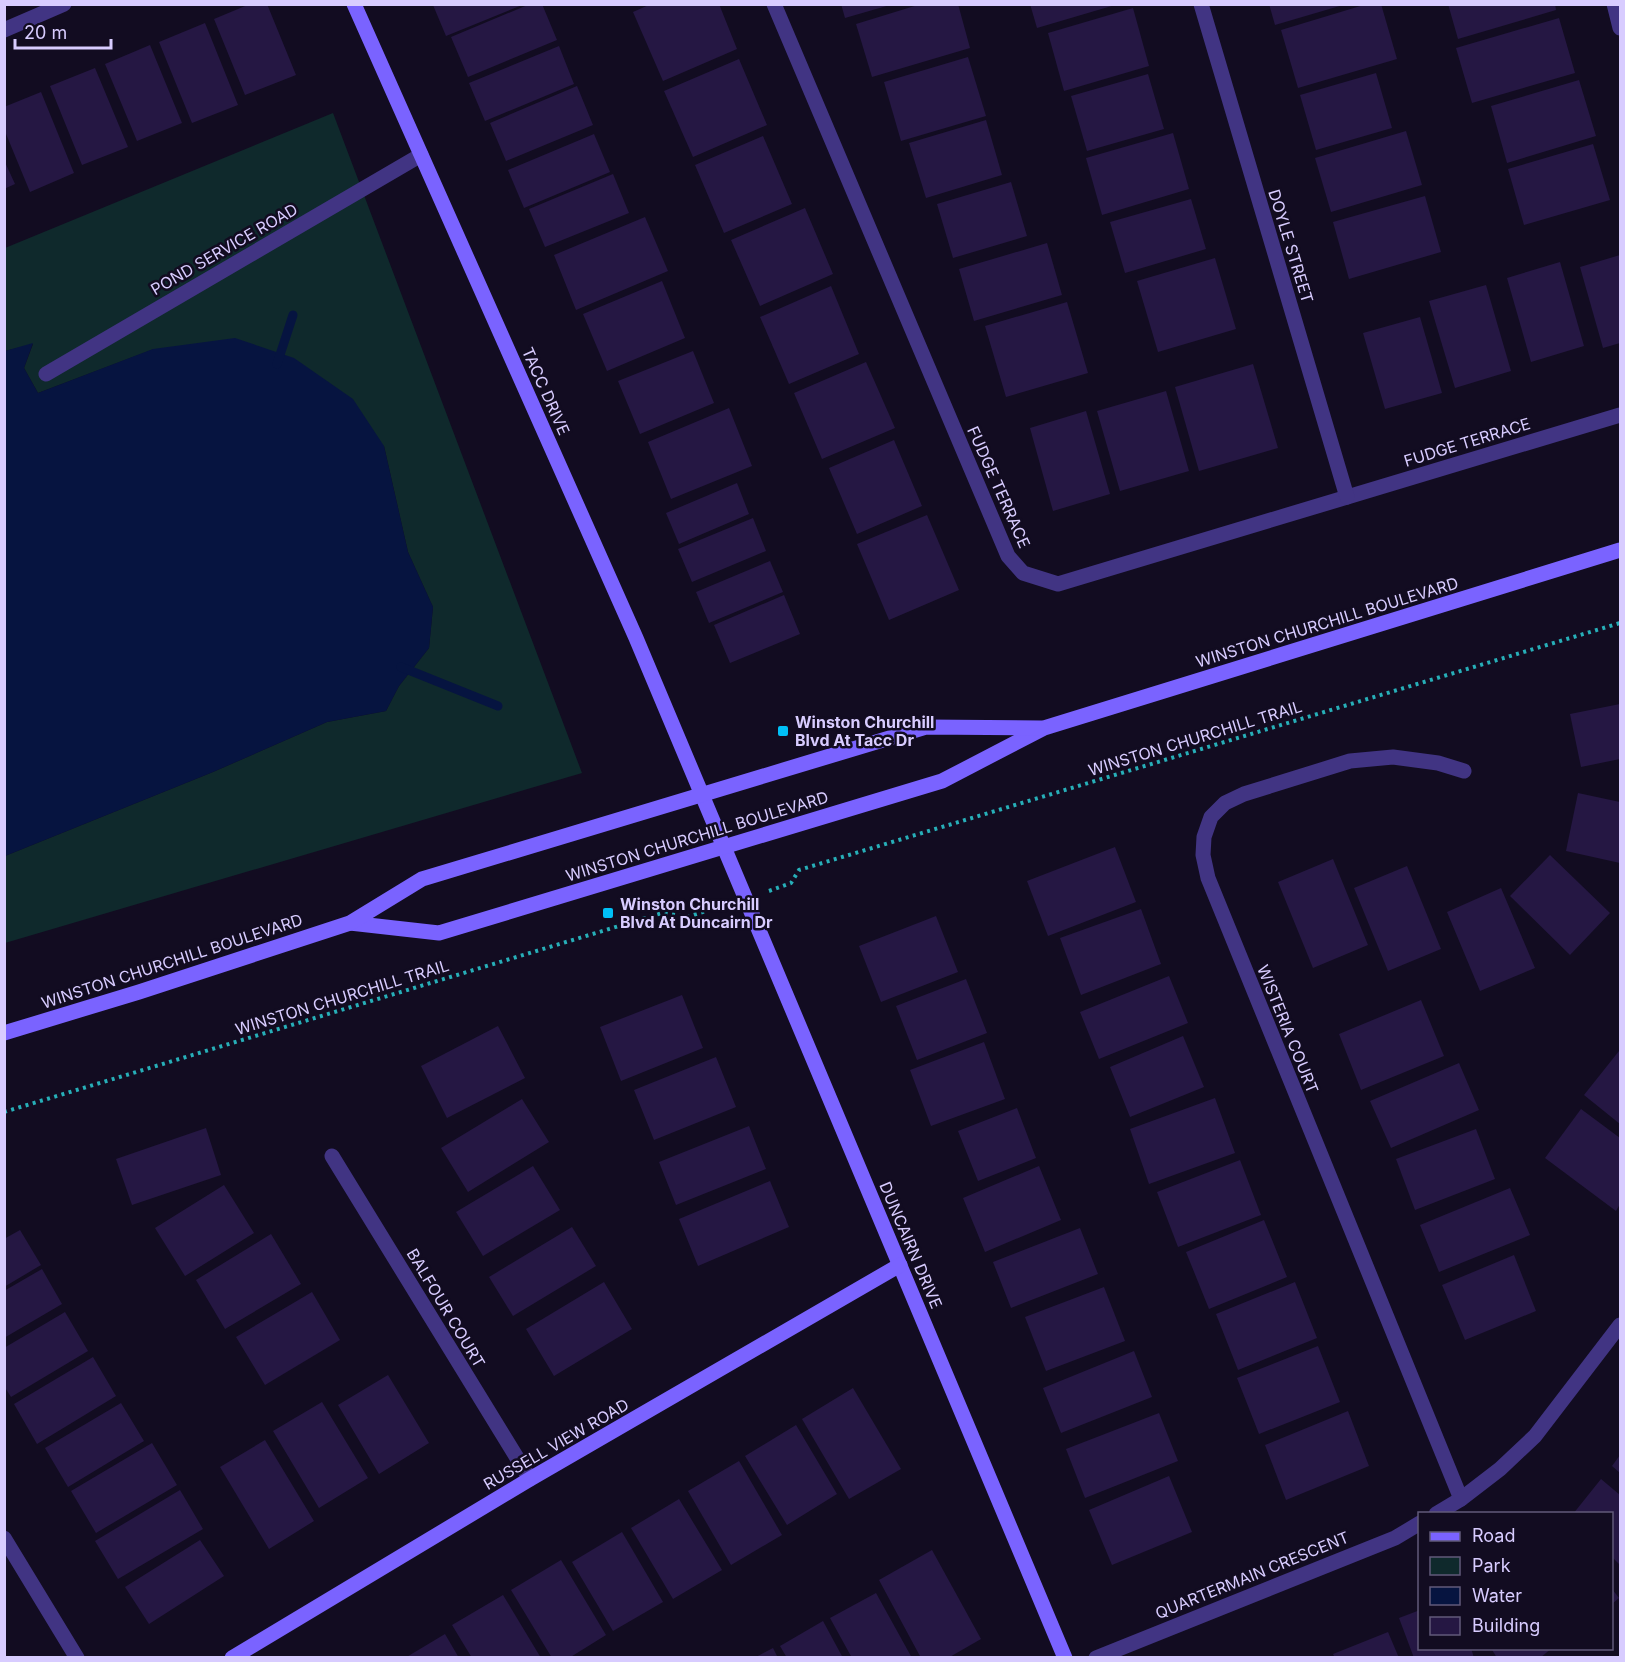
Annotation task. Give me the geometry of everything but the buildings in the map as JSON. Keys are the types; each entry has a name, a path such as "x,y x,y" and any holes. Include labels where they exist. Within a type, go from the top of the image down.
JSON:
{"street":[{"path":"4,30 64,4"},
{"name":"TACC DRIVE","path":"354,4 627,617 724,846"},
{"name":"FUDGE TERRACE","path":"774,4 1008,556 1023,573 1058,584 1620,415"},
{"name":"DOYLE STREET","path":"1201,4 1347,497"},
{"path":"1614,4 1620,28"},
{"name":"POND SERVICE ROAD","path":"46,374 421,155"},
{"name":"WINSTON CHURCHILL BOULEVARD","path":"350,923 439,933 942,781 1044,728 1620,550"},
{"name":"WINSTON CHURCHILL BOULEVARD","path":"4,1033 139,992 350,923 422,879 926,727 1044,728"},
{"name":"WISTERIA COURT","path":"1461,1499 1208,878 1203,855 1204,837 1211,817 1225,803 1244,794 1350,761 1393,757 1438,763 1464,771"},
{"name":"DUNCAIRN DRIVE","path":"724,846 1065,1658"},
{"name":"BALFOUR COURT","path":"332,1156 530,1479"},
{"name":"RUSSELL VIEW ROAD","path":"232,1658 530,1479 900,1265"},
{"path":"1439,1512 1461,1499 1500,1469 1535,1436 1620,1325"},
{"name":"QUARTERMAIN CRESCENT","path":"1096,1658 1395,1538 1418,1524"},
{"path":"4,1538 77,1658"}],"path":[{"name":"WINSTON CHURCHILL TRAIL","path":"783,886 791,883 799,870 1620,623"},
{"name":"WINSTON CHURCHILL TRAIL","path":"4,1112 662,913 687,918"}],"green space":[{"path":"333,113 582,773 5,943 5,856 213,772 327,722 386,711 399,686 429,648 433,607 408,552 384,446 154,349 38,393 24,368 33,344 5,351 5,248"}],"water":[{"path":"235,338 294,358 353,399 384,446 408,552 433,607 429,648 399,686 386,711 327,722 213,772 5,856 5,351 33,343 24,368 38,393 153,349"}],"waterway":[{"path":"277,364 293,315"},
{"path":"401,667 498,706"}],"place":[{"name":"Winston Churchill Blvd At Tacc Dr","path":"783,731"},
{"name":"Winston Churchill Blvd At Duncairn Dr","path":"608,913"}]}
